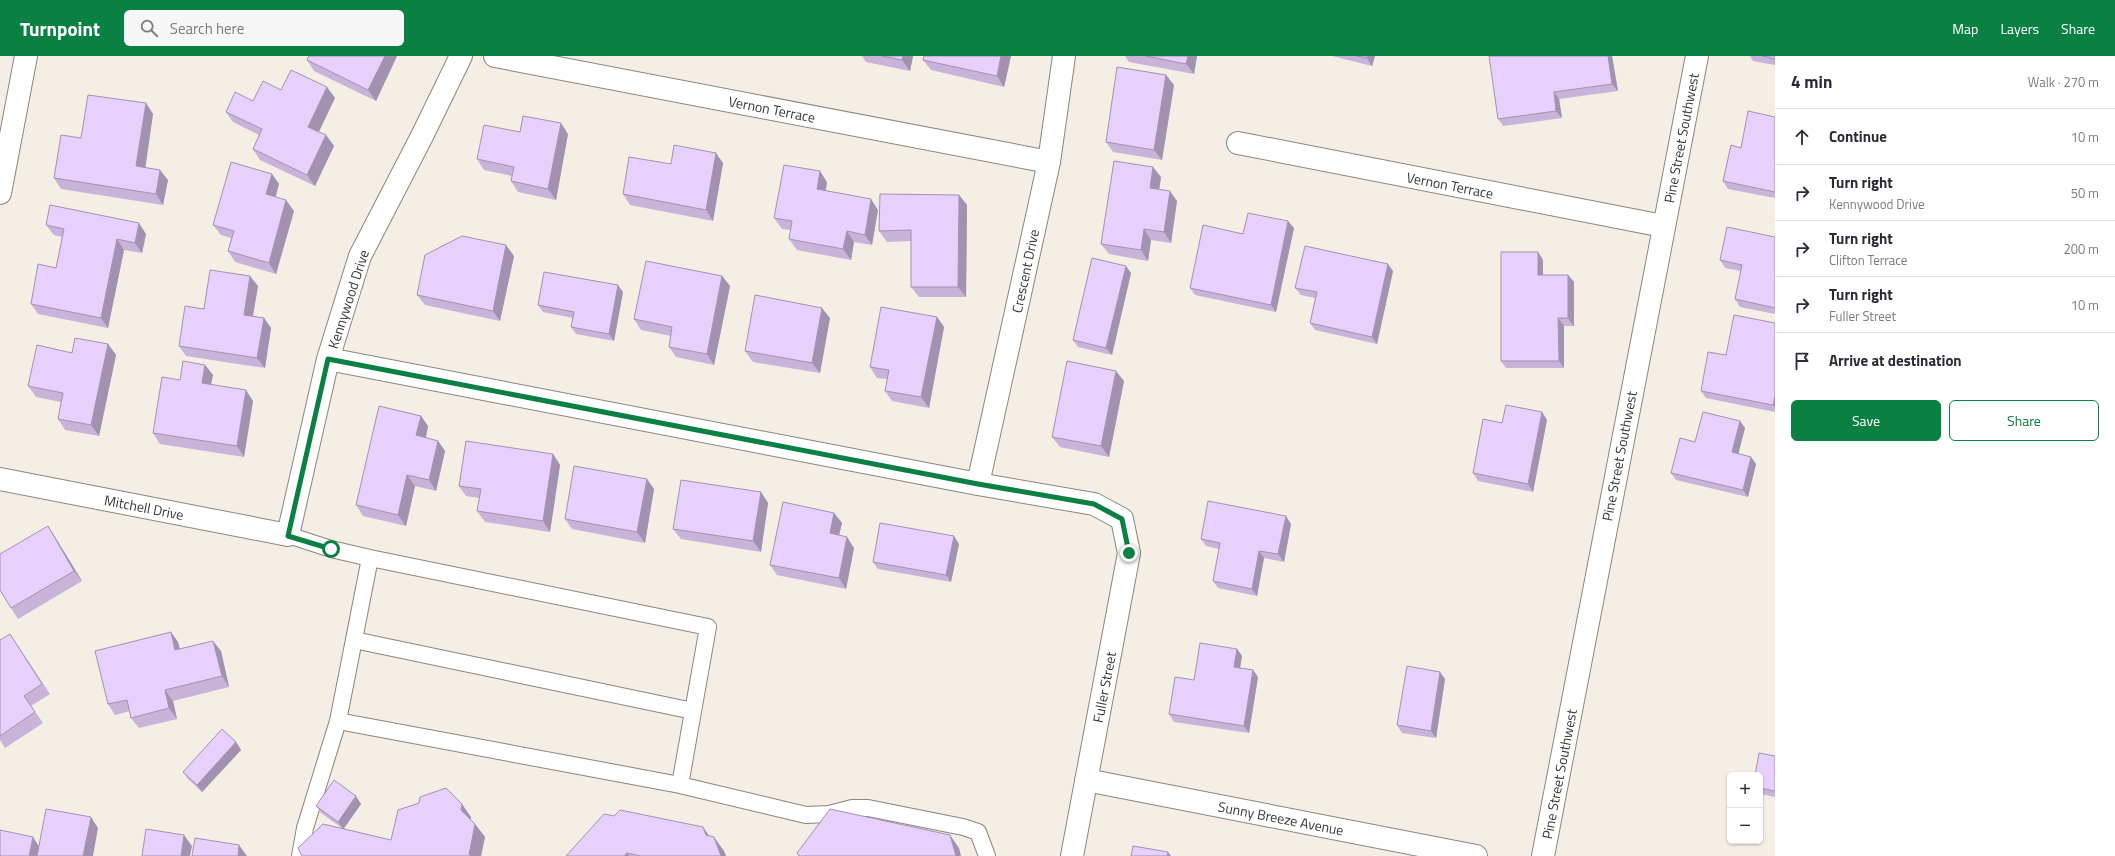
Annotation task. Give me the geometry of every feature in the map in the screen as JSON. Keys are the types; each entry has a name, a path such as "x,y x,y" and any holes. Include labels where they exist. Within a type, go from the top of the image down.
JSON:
{"street":[{"path":"0,193 26,56"},
{"name":"Kennywood Drive","path":"288,536 328,359 360,256 422,136 461,56"},
{"name":"Vernon Terrace","path":"495,56 1049,162"},
{"name":"Crescent Drive","path":"978,484 1049,162 1064,56"},
{"name":"Pine Street Southwest","path":"1543,856 1663,226 1697,56"},
{"name":"Vernon Terrace","path":"1238,143 1663,226"},
{"path":"328,359 978,484"},
{"name":"Mitchell Drive","path":"0,479 288,536"},
{"name":"Fuller Street","path":"978,484 1094,504 1122,519 1129,553 1072,856"},
{"name":"Sunny Breeze Avenue","path":"1086,780 1476,856"}],"lane":[{"path":"288,536 331,549 370,558 708,627 680,785"},
{"path":"300,856 305,828 338,721 370,558"},
{"path":"354,640 693,710"},
{"path":"338,721 680,785 806,815 829,814 852,808 868,808 963,827 978,832 987,856"}],"building":[{"path":"309,56 385,56 368,90 307,60"},
{"path":"882,56 903,56 902,60"},
{"path":"924,56 1001,56 997,76 923,60"},
{"path":"1146,56 1188,56 1186,64"},
{"path":"1357,56 1368,56 1367,58"},
{"path":"1489,56 1608,56 1612,84 1554,92 1556,111 1498,119"},
{"path":"1762,56 1775,56 1775,59"},
{"path":"1117,67 1166,75 1154,150 1106,142"},
{"path":"291,70 327,87 308,127 326,135 307,175 253,149 262,129 226,112 235,92 253,101 263,81 281,90"},
{"path":"88,95 146,103 136,166 160,170 156,194 54,178 61,135 81,138"},
{"path":"1748,111 1775,117 1775,192 1723,181 1731,145 1741,148"},
{"path":"523,116 561,123 548,189 511,181 514,167 477,159 484,125 520,132"},
{"path":"674,145 716,153 706,210 623,194 629,157 671,164"},
{"path":"1114,161 1153,167 1150,188 1170,191 1164,232 1144,229 1141,250 1101,244"},
{"path":"231,162 272,174 266,194 286,200 269,263 228,251 234,231 213,225"},
{"path":"784,165 820,171 817,189 871,199 865,235 847,231 843,249 789,239 792,221 774,218"},
{"path":"880,194 959,195 958,287 911,287 911,230 879,231"},
{"path":"50,205 139,223 135,243 117,239 101,318 31,304 38,264 56,268 64,229 46,225"},
{"path":"1248,213 1288,221 1271,305 1190,288 1203,225 1243,234"},
{"path":"1727,227 1775,237 1775,308 1735,299 1742,265 1720,260"},
{"path":"462,236 506,245 493,311 417,295 425,255"},
{"path":"1305,246 1388,264 1372,337 1310,323 1317,292 1295,288"},
{"path":"1501,252 1538,252 1538,275 1568,275 1568,318 1558,318 1559,361 1501,361"},
{"path":"1092,258 1126,266 1106,348 1073,340"},
{"path":"646,261 722,276 707,354 669,347 672,327 634,319"},
{"path":"210,270 250,276 244,315 264,318 257,358 179,346 185,306 204,309"},
{"path":"544,272 618,285 609,334 571,327 574,312 538,305"},
{"path":"755,295 822,308 812,363 745,351"},
{"path":"881,307 937,317 921,397 885,391 889,370 870,367"},
{"path":"1734,315 1775,323 1775,396 1773,405 1701,391 1708,352 1726,355"},
{"path":"75,338 108,344 91,425 58,419 63,393 28,386 37,345 72,353"},
{"path":"183,361 205,365 202,383 246,390 237,446 153,433 162,377 180,380"},
{"path":"1067,361 1116,371 1101,446 1052,437"},
{"path":"1506,405 1542,412 1528,484 1473,473 1483,419 1502,423"},
{"path":"379,406 421,416 416,435 438,441 429,480 407,475 398,515 356,505"},
{"path":"1703,412 1740,421 1732,452 1751,457 1743,490 1671,473 1680,438 1695,442"},
{"path":"466,441 553,454 543,521 477,511 481,489 459,486"},
{"path":"574,466 647,479 637,532 565,519"},
{"path":"681,480 761,492 753,541 673,529"},
{"path":"1208,501 1286,516 1278,554 1259,551 1252,589 1213,581 1220,543 1201,539"},
{"path":"783,502 834,513 830,533 847,537 839,578 770,565"},
{"path":"880,523 954,536 946,575 873,562"},
{"path":"48,526 74,571 11,608 0,590 0,554"},
{"path":"171,632 175,650 213,641 222,676 165,690 169,708 131,718 127,700 108,704 95,651"},
{"path":"10,634 42,684 24,696 35,712 0,736 0,640"},
{"path":"1200,643 1237,649 1234,667 1253,670 1244,726 1169,714 1175,677 1194,680"},
{"path":"1407,666 1440,672 1431,731 1397,725"},
{"path":"222,729 236,742 197,785 183,772"},
{"path":"1759,753 1775,756 1775,791 1763,789 1763,772 1756,772"},
{"path":"334,780 356,796 338,822 316,806"},
{"path":"446,788 462,804 461,810 475,824 469,855 476,856 302,856 298,848 323,824 391,840 398,810 419,803 420,797"},
{"path":"46,809 91,817 83,856 37,856"},
{"path":"830,809 950,835 956,856 799,856 797,853"},
{"path":"620,810 703,827 706,835 714,837 721,856 641,856 627,853 624,856 566,856 604,814 614,816"},
{"path":"146,829 184,835 181,856 142,856"},
{"path":"0,830 33,837 29,856 0,856"},
{"path":"195,838 239,845 238,856 192,856"},
{"path":"1133,846 1168,852 1167,856 1131,856"}],"route":[{"path":"331,549 288,536 328,359 978,484 1094,504 1122,519 1129,553"}]}
